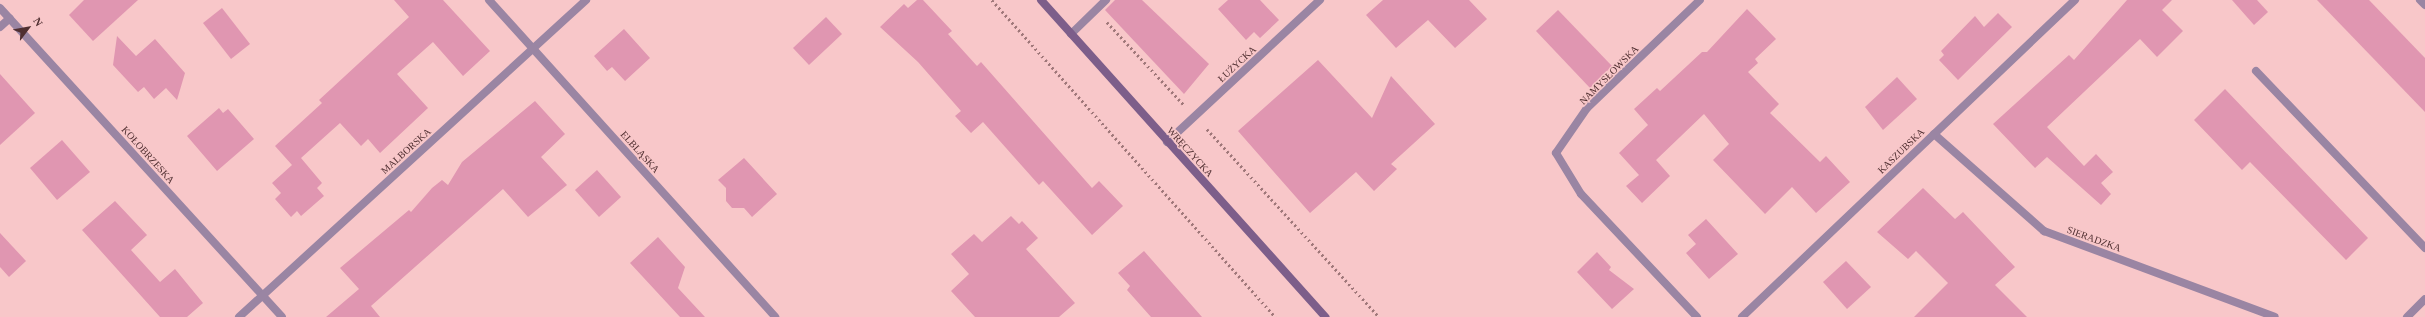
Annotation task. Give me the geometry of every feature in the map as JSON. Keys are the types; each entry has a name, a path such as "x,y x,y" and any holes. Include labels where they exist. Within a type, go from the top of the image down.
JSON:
{"main road":[{"name":"WRĘCZYCKA","path":"1040,0 1325,317"}],"street":[{"name":"ELBLĄSKA","path":"489,0 775,317"},
{"name":"MALBORSKA","path":"239,317 586,0"},
{"path":"1071,34 1106,0"},
{"name":"ŁUŻYCKA","path":"1167,142 1320,0"},
{"name":"NAMYSŁOWSKA","path":"1697,317 1581,194 1556,152 1587,108 1700,0"},
{"name":"KASZUBSKA","path":"1742,317 2075,0"},
{"path":"2420,0 2425,5"},
{"name":"KOŁOBRZESKA","path":"0,8 282,317"},
{"path":"0,27 10,18"},
{"path":"2256,71 2425,248"},
{"name":"SIERADZKA","path":"1934,134 2044,231 2275,317"},
{"path":"2407,317 2425,299"}],"path":[{"path":"992,0 1275,317"},
{"path":"1105,20 1189,110"},
{"path":"1200,122 1379,317"}],"building":[{"path":"84,0 138,0 93,41 69,15"},
{"path":"394,0 443,0 490,51 463,76 433,42 397,74 428,108 380,153 368,139 361,146 340,123 301,158 322,183 317,188 324,196 301,216 297,211 291,217 275,199 281,193 272,183 292,165 275,146 322,103 319,100 409,17"},
{"path":"917,0 923,0 952,31 948,34 977,66 981,62 1092,188 1099,181 1123,206 1092,235 1043,181 1039,185 983,122 971,133 955,116 961,111 918,62 880,27 904,4 908,8"},
{"path":"1115,0 1142,0 1209,64 1184,94 1105,10"},
{"path":"1228,0 1260,0 1279,20 1260,38 1254,32 1246,40 1218,9"},
{"path":"1383,0 1469,0 1487,19 1455,48 1428,20 1396,48 1366,15"},
{"path":"2127,0 2172,0 2162,10 2183,31 2157,57 2140,39 2047,127 2084,166 2096,154 2113,172 2101,183 2111,194 2101,205 2047,157 2035,168 1993,124 2069,55 2074,60"},
{"path":"2232,0 2257,0 2268,12 2254,25"},
{"path":"2317,0 2369,0 2425,58 2425,112"},
{"path":"222,8 250,44 231,59 203,23"},
{"path":"1747,9 1776,39 1755,59 1758,63 1748,72 1779,104 1770,113 1820,162 1826,156 1850,182 1816,213 1792,187 1765,214 1713,160 1729,144 1704,114 1656,160 1670,176 1642,203 1626,186 1639,175 1619,153 1648,125 1634,109 1657,88 1660,91 1702,52 1707,52"},
{"path":"1558,10 1612,66 1590,88 1536,31"},
{"path":"1998,13 2012,27 1958,80 1939,60 1944,55 1941,51 1975,16 1984,27"},
{"path":"826,17 842,34 809,65 793,48"},
{"path":"624,29 650,58 625,81 612,67 607,71 594,56"},
{"path":"117,36 136,56 155,39 185,73 177,100 166,88 154,99 144,87 138,92 113,65"},
{"path":"1318,60 1372,118 1391,76 1435,124 1391,164 1397,169 1374,191 1356,172 1310,213 1238,131"},
{"path":"0,74 35,113 0,145"},
{"path":"1897,77 1917,99 1883,130 1865,107"},
{"path":"2225,89 2368,238 2346,260 2250,162 2242,170 2194,120"},
{"path":"535,101 565,134 541,157 567,185 528,217 503,189 371,306 380,317 326,317 359,289 340,268 409,210 411,212 432,188 442,180 448,185 462,162"},
{"path":"219,108 223,113 228,109 254,139 217,171 187,136"},
{"path":"62,140 90,172 57,200 30,168"},
{"path":"744,158 777,194 752,217 744,208 732,208 726,201 726,188 718,180"},
{"path":"597,170 621,197 599,217 575,190"},
{"path":"1923,188 1955,219 1963,212 2015,267 1995,285 2027,317 1914,317 1948,283 1916,251 1908,259 1877,232"},
{"path":"115,201 147,235 131,250 160,282 175,269 203,303 187,317 160,317 82,230"},
{"path":"1011,216 1019,224 1022,221 1038,238 1026,249 1075,303 1059,317 975,317 951,291 969,274 951,254 974,234 982,242"},
{"path":"1706,219 1738,254 1709,279 1686,253 1696,244 1688,235"},
{"path":"0,233 26,261 9,277 0,267"},
{"path":"658,237 685,267 678,288 705,317 680,317 630,263"},
{"path":"1144,251 1202,317 1151,317 1127,290 1130,286 1118,273"},
{"path":"1597,252 1611,267 1609,270 1634,289 1612,309 1577,272"},
{"path":"1846,261 1871,287 1847,309 1823,282"}]}
